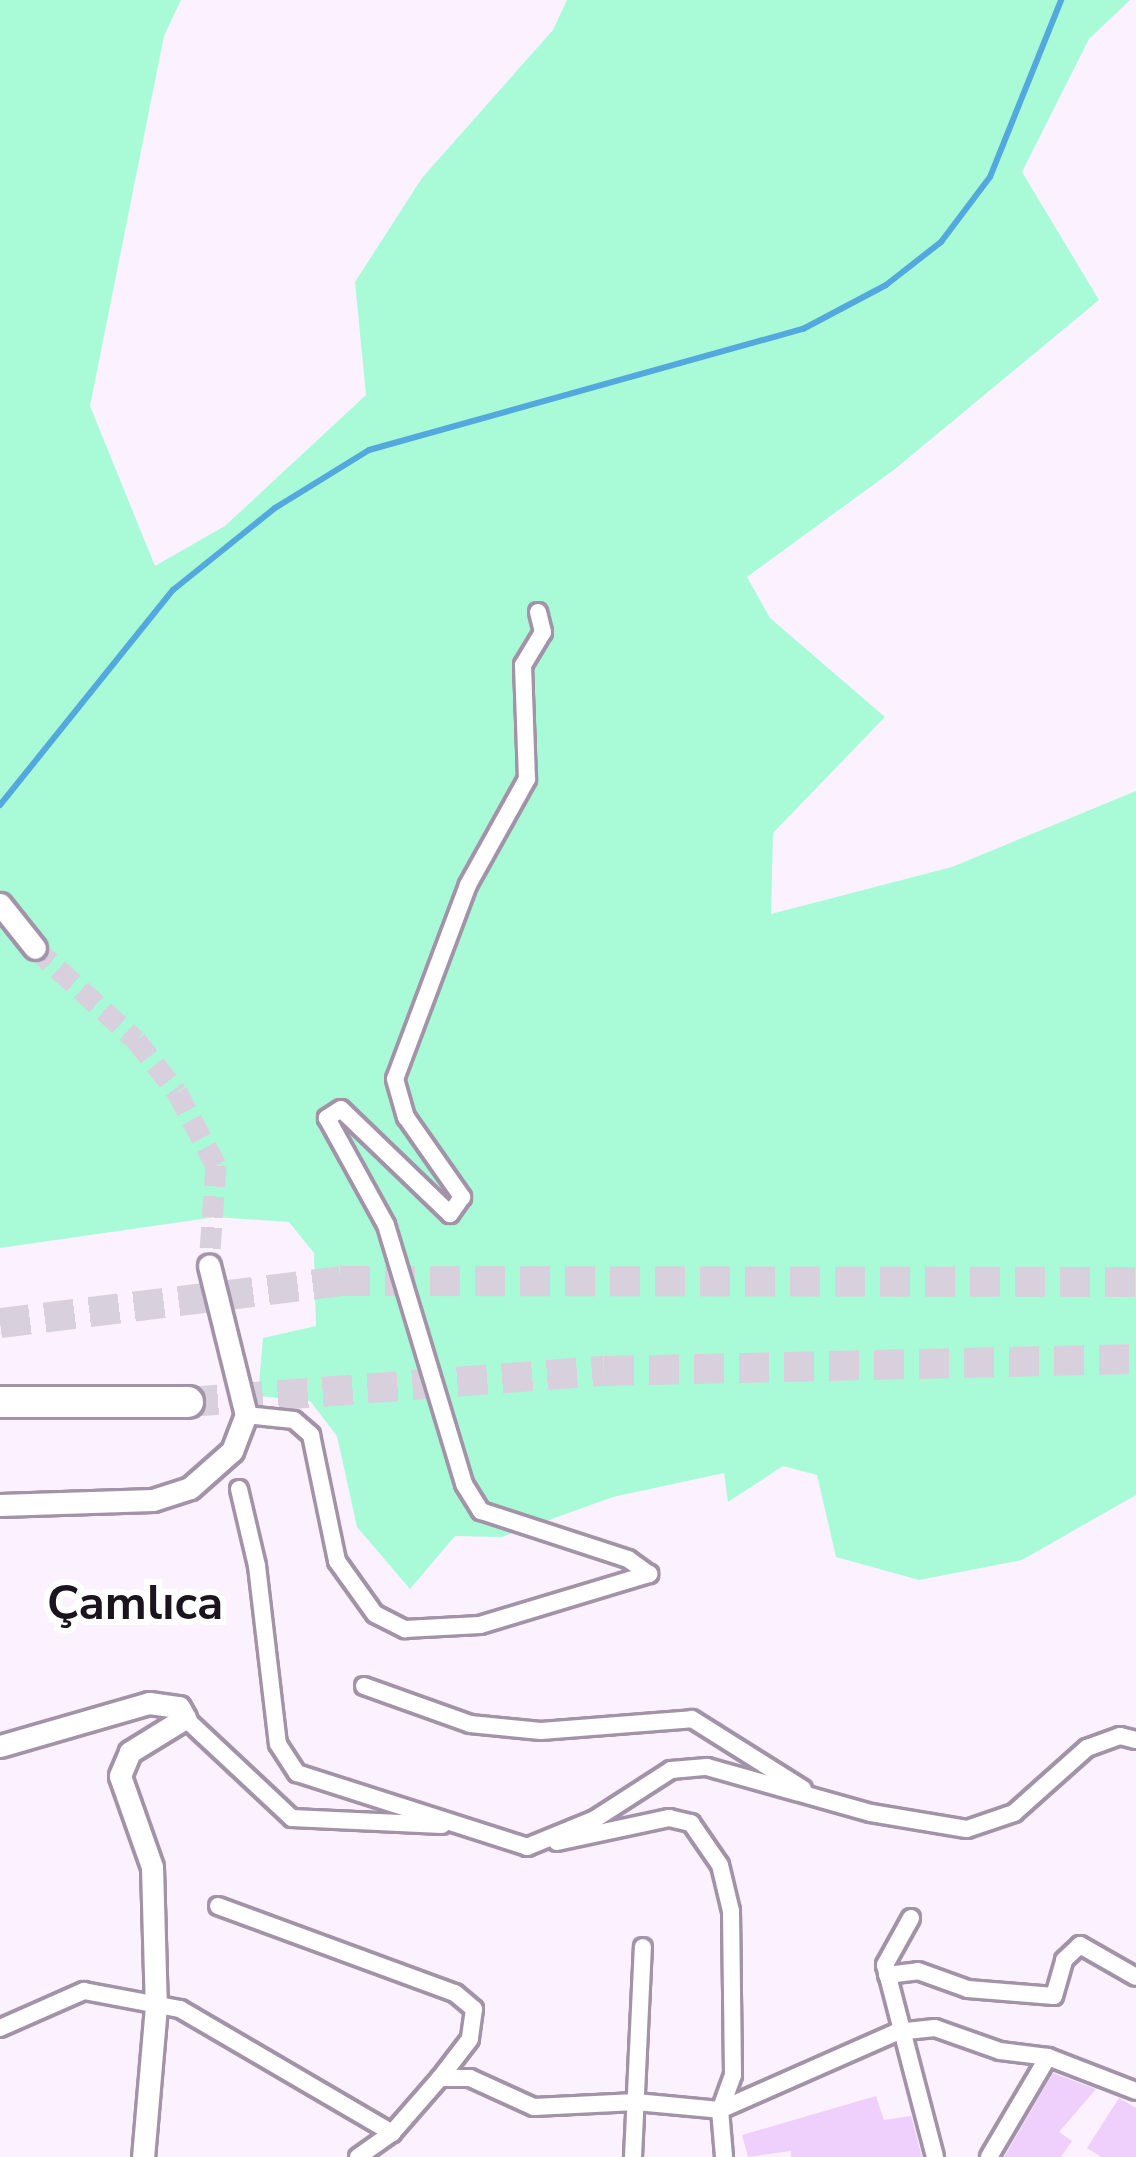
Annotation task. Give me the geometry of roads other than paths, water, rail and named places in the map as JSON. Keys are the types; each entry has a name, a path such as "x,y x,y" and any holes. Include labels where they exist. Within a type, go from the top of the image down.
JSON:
{"highway":[{"path":"0,1402 188,1402"}],"street":[{"path":"245,1415 294,1420 311,1435 337,1561 375,1614 404,1629 480,1625 649,1574 628,1559 481,1511 464,1484 386,1225 327,1118 340,1108 450,1214 462,1197 406,1117 395,1079 468,885 526,779 523,665 543,632 538,612"},
{"path":"0,904 35,948"},
{"path":"0,1504 153,1500 190,1488 232,1451 245,1415 209,1265"},
{"path":"239,1490 257,1566 278,1744 298,1773 527,1847 669,1818 704,1836 731,1911 733,2075 721,2110 724,2157"},
{"path":"364,1686 470,1724 542,1731 692,1719 819,1800"},
{"path":"0,1746 149,1703 179,1707 184,1718 292,1818 472,1826"},
{"path":"142,2157 156,2006 152,1868 120,1777 130,1752 184,1718"},
{"path":"527,1847 595,1820 671,1770 707,1767 819,1800 967,1828 1014,1813 1087,1748 1120,1736 1136,1740"},
{"path":"218,1906 455,1993 474,2009 470,2039 440,2078 392,2133 358,2157"},
{"path":"911,1918 887,1975 897,2032 935,2157"},
{"path":"887,1975 918,1971 968,1989 1054,1996 1064,1960 1080,1945 1136,1978"},
{"path":"633,2157 643,1947"},
{"path":"0,2028 84,1991 203,2018 392,2133"},
{"path":"440,2078 470,2078 534,2107 636,2102 721,2110 897,2032 935,2028 1000,2051 1048,2057 1136,2091"},
{"path":"989,2157 1048,2057"}],"waterway":[{"path":"0,805 173,590 275,508 369,450 803,329 886,285 941,242 990,177 1061,0"}],"tunnel":[{"path":"35,948 136,1040 177,1092 216,1165 209,1265"},
{"path":"0,1323 340,1281 1136,1282"},
{"path":"188,1402 604,1371 1136,1359"}],"district":[{"name":"Çamlıca","path":"135,1604"}]}
